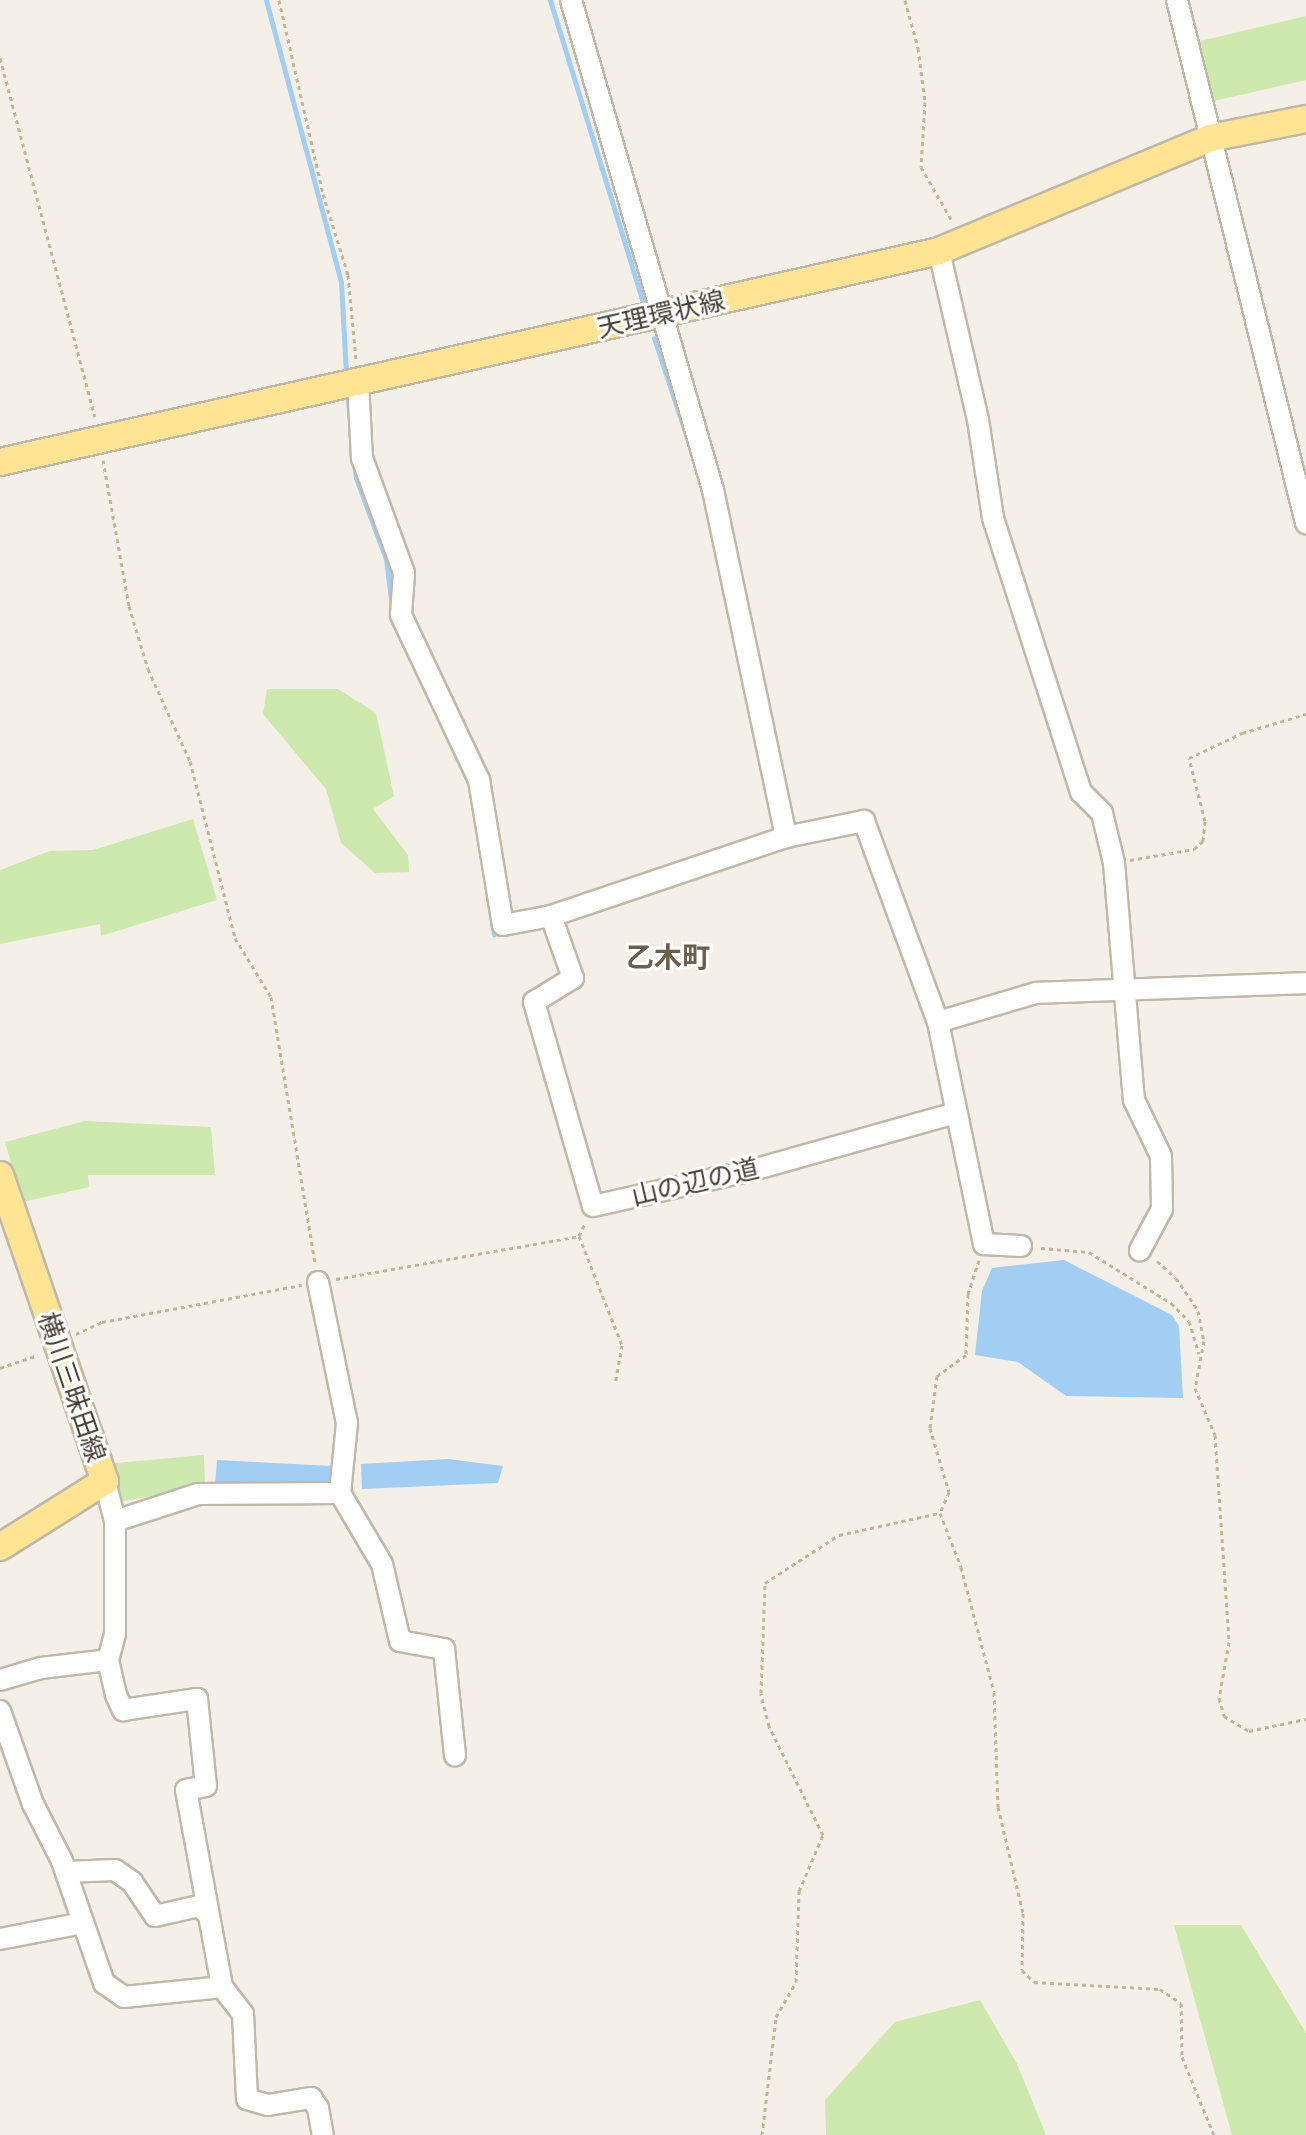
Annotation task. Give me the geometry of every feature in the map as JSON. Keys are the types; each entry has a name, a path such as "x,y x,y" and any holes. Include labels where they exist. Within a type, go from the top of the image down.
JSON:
{"main road":[{"name":"天理環状線","path":"0,462 939,251 1210,138 1306,119"},
{"name":"横川三昧田線","path":"0,1175 105,1481 0,1547"}],"street":[{"path":"571,0 713,490 786,837"},
{"path":"1177,0 1306,523"},
{"path":"939,251 978,420 993,518 1081,792 1102,813 1114,863 1134,1100 1161,1156 1162,1209 1140,1250"},
{"path":"358,382 362,458 404,573 401,615 479,780 503,925 551,916 786,837 864,821 938,1022 984,1244 1021,1246"},
{"path":"551,916 573,978 534,1002 535,1013 593,1206"},
{"path":"938,1022 1036,993 1306,983"},
{"name":"山の辺の道","path":"593,1206 753,1170 956,1113"},
{"path":"318,1282 347,1423 340,1493 382,1564 400,1641 444,1649 455,1755"},
{"path":"105,1481 115,1521 115,1634 108,1660 123,1710 197,1699 206,1786 186,1790 222,1987 243,2014 247,2099 268,2105 311,2098 318,2108 323,2135"},
{"path":"115,1521 198,1494 340,1493"},
{"path":"0,1680 41,1668 108,1660"},
{"path":"0,1711 33,1804 66,1872 104,1983 124,1997 222,1987"},
{"path":"66,1872 115,1870 132,1882 155,1916 199,1906 208,1914"},
{"path":"0,1939 83,1923"}],"path":[{"path":"279,0 323,194 348,275 358,382"},
{"path":"905,0 918,48 925,102 921,167 941,207 968,241"},
{"path":"0,58 102,441 108,506 144,656 190,761 235,938 271,997 318,1282"},
{"path":"1114,863 1194,849 1203,841 1205,821 1189,758 1242,733 1306,714"},
{"path":"593,1206 579,1236 622,1345 615,1384"},
{"path":"0,1368 60,1348 102,1322 579,1236"},
{"path":"984,1244 968,1294 966,1355 937,1376 930,1428 949,1492 940,1513 961,1567 994,1692 998,1807 1023,1913 1022,1970 1034,1982 1160,1989 1181,2003 1182,2057 1214,2135"},
{"path":"1021,1246 1089,1252 1171,1303 1189,1321 1200,1357"},
{"path":"1140,1250 1176,1278 1198,1311 1204,1341 1195,1388 1215,1435 1229,1642 1219,1698 1224,1716 1236,1726 1260,1731 1306,1719"},
{"path":"762,2135 776,2017 796,1982 799,1891 823,1835 769,1726 761,1693 765,1583 839,1535 940,1513"}],"green space":[{"path":"1306,16 1306,80 1214,101 1200,41"},
{"path":"267,689 338,689 376,713 394,796 373,809 408,855 409,872 375,873 341,843 326,789 263,714"},
{"path":"193,819 217,900 101,936 100,924 0,944 0,870 50,851 93,850"},
{"path":"85,1121 211,1127 215,1175 88,1175 89,1187 23,1202 5,1142"},
{"path":"204,1455 205,1486 113,1503 105,1464"},
{"path":"1174,1925 1241,1925 1306,2033 1306,2135 1232,2135"},
{"path":"980,2000 1017,2064 1046,2135 826,2135 825,2100 895,2022"}],"water":[{"path":"1064,1260 1172,1315 1179,1326 1183,1398 1066,1396 1018,1362 975,1355 982,1291 992,1268"},
{"path":"448,1459 503,1466 498,1483 362,1489 361,1464"},
{"path":"217,1460 333,1466 329,1484 215,1485"}],"waterway":[{"path":"266,0 341,282 346,374"},
{"path":"550,0 642,299"},
{"path":"654,338 696,465"},
{"path":"347,392 356,478 386,559 393,615"},
{"path":"487,891 494,934"}],"district":[{"name":"乙木町","path":"668,956"}]}
